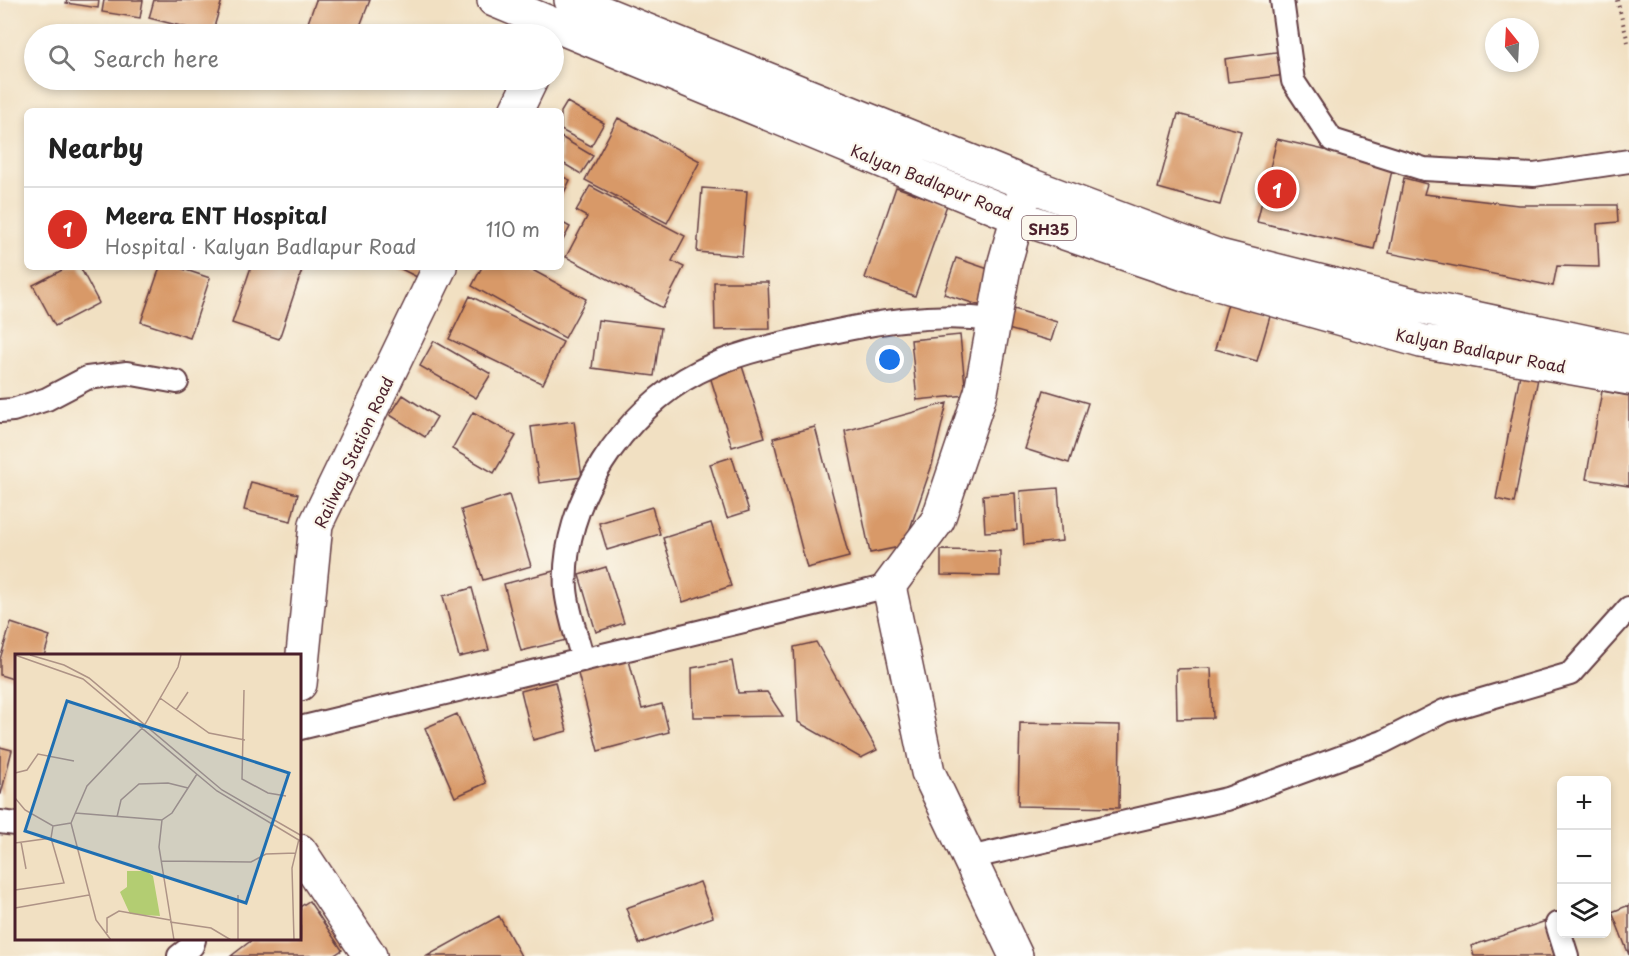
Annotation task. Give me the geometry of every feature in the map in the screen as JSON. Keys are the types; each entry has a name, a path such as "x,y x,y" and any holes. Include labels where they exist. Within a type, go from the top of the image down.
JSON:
{"main road":[{"name":"Kalyan Badlapur Road","path":"494,0 562,15 1219,256 1418,306 1629,351"},
{"name":"Kalyan Badlapur Road","path":"562,15 1018,217 1192,277 1422,341 1629,378"},
{"path":"517,108 526,90"},
{"path":"1016,956 928,772 889,586 938,520 981,392 1005,262 1027,184"},
{"name":"Railway Station Road","path":"302,664 316,524 440,270"},
{"path":"302,854 370,956"}],"street":[{"path":"1282,0 1293,81 1332,140 1425,169 1534,175 1629,161"},
{"path":"583,660 566,590 569,540 584,494 621,436 658,396 699,371 758,350 849,328 901,319 961,315 994,320"},
{"path":"0,411 13,410 47,399 87,378 127,373 177,382"},
{"path":"302,728 889,586"},
{"path":"969,858 1227,798 1383,742 1444,711 1570,674 1629,608"},
{"path":"0,822 15,824"},
{"path":"1561,938 1567,956"}],"path":[{"path":"1617,0 1629,46"}],"building":[{"path":"67,0 99,0 98,8 66,3"},
{"path":"104,0 143,0 140,18 102,12"},
{"path":"154,0 222,0 215,24 173,24 149,18"},
{"path":"316,0 370,0 361,24 308,24"},
{"path":"1283,51 1286,75 1228,82 1225,59"},
{"path":"567,102 604,123 591,146 564,132 563,108"},
{"path":"1178,114 1241,131 1220,205 1158,188"},
{"path":"618,118 700,161 667,223 585,180"},
{"path":"564,139 593,156 581,174 564,164"},
{"path":"1277,139 1393,166 1374,249 1257,222"},
{"path":"564,177 570,180 564,193"},
{"path":"1404,178 1427,184 1424,194 1518,205 1617,205 1618,222 1597,224 1599,267 1557,266 1553,286 1389,253"},
{"path":"590,186 685,236 672,261 684,267 663,308 566,257 587,217 576,211"},
{"path":"896,187 947,205 915,296 865,278"},
{"path":"702,188 747,191 742,256 697,252"},
{"path":"564,224 570,227 564,238"},
{"path":"956,258 997,272 985,307 944,294"},
{"path":"62,270 82,270 99,303 55,326 33,285"},
{"path":"159,270 186,270 210,278 190,338 141,322"},
{"path":"250,270 302,270 279,339 232,323"},
{"path":"403,270 421,270 417,277"},
{"path":"480,270 533,270 586,299 565,338 472,286"},
{"path":"714,282 768,282 770,329 715,330"},
{"path":"470,296 563,342 543,384 449,339"},
{"path":"1229,300 1271,313 1257,361 1215,349"},
{"path":"1014,309 1057,322 1051,341 1008,329"},
{"path":"598,320 661,328 654,376 592,368"},
{"path":"960,335 966,395 917,400 911,340"},
{"path":"434,341 491,374 476,398 420,366"},
{"path":"741,363 765,437 732,447 709,373"},
{"path":"1521,369 1539,373 1514,503 1496,499"},
{"path":"1044,390 1088,403 1069,463 1025,449"},
{"path":"1602,391 1629,396 1629,486 1586,479"},
{"path":"403,395 437,417 425,437 390,415"},
{"path":"947,403 932,465 904,546 870,553 845,431"},
{"path":"473,412 516,436 494,473 452,449"},
{"path":"574,421 582,477 539,483 531,427"},
{"path":"815,427 849,557 807,568 773,438"},
{"path":"732,457 749,511 727,518 710,464"},
{"path":"251,482 298,494 291,521 244,510"},
{"path":"1058,488 1062,541 1024,545 1020,491"},
{"path":"1015,493 1017,530 985,532 983,495"},
{"path":"509,495 531,566 483,580 461,510"},
{"path":"652,507 660,534 607,550 599,523"},
{"path":"711,523 731,586 683,602 663,538"},
{"path":"941,550 1000,551 1000,576 941,575"},
{"path":"606,567 624,623 596,632 579,575"},
{"path":"554,571 570,639 521,651 504,584"},
{"path":"472,588 489,650 459,657 443,596"},
{"path":"11,623 50,636 45,654 15,654 15,680 0,675 0,659"},
{"path":"816,642 877,750 861,758 798,722 794,647"},
{"path":"627,653 642,709 662,704 669,732 598,751 576,666"},
{"path":"732,661 738,693 767,692 783,716 693,717 692,668"},
{"path":"1211,668 1213,718 1177,719 1176,669"},
{"path":"555,682 567,731 533,740 521,691"},
{"path":"457,714 486,783 455,797 425,728"},
{"path":"1020,723 1120,725 1119,808 1018,806"},
{"path":"0,747 12,750 1,794 0,794"},
{"path":"700,882 713,917 639,944 626,908"},
{"path":"309,901 342,950 333,956 231,956 251,941 302,941 302,906"},
{"path":"1629,905 1629,955 1612,912"},
{"path":"499,916 521,956 427,956"},
{"path":"1546,921 1557,956 1474,956 1471,946"}],"place":[{"name":"Meera ENT Hospital","path":"1277,189"}]}
